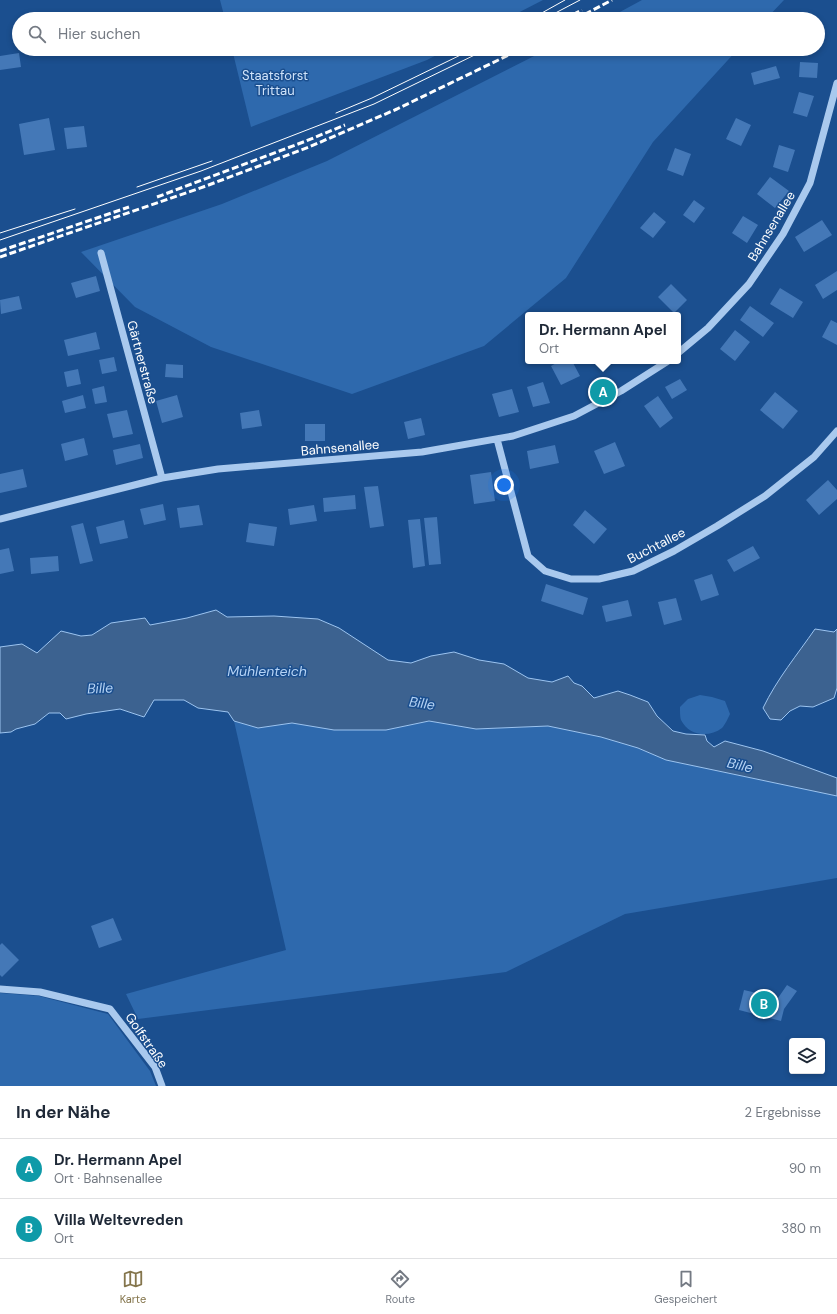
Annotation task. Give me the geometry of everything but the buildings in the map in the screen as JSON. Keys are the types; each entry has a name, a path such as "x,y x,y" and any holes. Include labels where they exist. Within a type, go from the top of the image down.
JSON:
{"street":[{"name":"Bahnsenallee","path":"681,350 708,328 749,284 783,234 810,183 837,83"},
{"name":"Gärtnerstraße","path":"101,253 162,478"},
{"name":"Bahnsenallee","path":"0,518 162,478 218,469 422,452 513,436 574,416 621,391 663,364"},
{"name":"Buchtallee","path":"497,439 528,556 545,571 570,579 599,579 633,571 674,551 717,526 764,496 814,457 837,431"},
{"name":"Golfstraße","path":"0,989 40,992 110,1009 155,1068 162,1086"}],"green space":[{"path":"220,0 543,0 520,12 223,12"},
{"path":"642,0 784,0 773,12 620,12"},
{"name":"Staatsforst Trittau","path":"234,56 435,56 427,60 251,127"},
{"path":"534,56 732,56 653,142 566,278 484,346 352,394 211,347 135,307 81,252 222,204 327,161"},
{"path":"700,695 725,701 730,714 723,727 717,731 700,734 689,729 681,720 680,707 688,699"},
{"path":"234,721 258,728 292,723 334,730 386,730 429,721 476,729 548,726 601,737 638,748 666,760 837,796 837,878 625,914 506,972 138,1019 126,994 286,950"},
{"path":"0,993 39,996 108,1014 150,1071 156,1086 0,1086"}],"water":[{"name":"Mühlenteich","path":"216,610 227,617 274,616 318,619 339,628 388,660 411,663 431,656 454,652 479,660 504,664 528,678 552,682 568,676 574,683 582,686 594,698 618,691 648,702 657,716 673,731 686,734 705,735 707,741 714,747 725,741 763,751 837,778 837,796 666,760 638,748 601,737 548,726 476,729 429,721 386,730 334,730 292,723 258,728 234,721 228,712 198,708 184,700 154,700 144,717 120,709 86,714 66,719 60,713 49,713 35,724 16,729 11,732 0,733 0,647 22,644 37,653 61,631 81,636 92,635 111,623 145,618 150,625 187,618"},
{"path":"815,629 834,632 837,629 837,688 834,698 813,707 800,706 790,711 781,720 770,719 763,708 781,677"}],"tram line":[{"path":"544,12 565,0"},
{"path":"557,12 580,0"},
{"path":"336,113 372,98 459,56"},
{"path":"0,240 201,171 374,104 473,56"},
{"path":"137,187 212,161"},
{"path":"0,233 75,209"}],"railway":[{"path":"589,12 612,0"},
{"path":"578,12 582,10"},
{"path":"0,257 206,186 309,147 397,109 507,56"},
{"path":"157,197 345,125"},
{"path":"0,251 129,207"}],"place":[{"name":"Dr. Hermann Apel","path":"603,392"},
{"name":"Villa Weltevreden","path":"764,1004"}],"water label":[{"name":"Bille","path":"100,688"},
{"name":"Bille","path":"422,703"},
{"name":"Bille","path":"740,765"}]}
